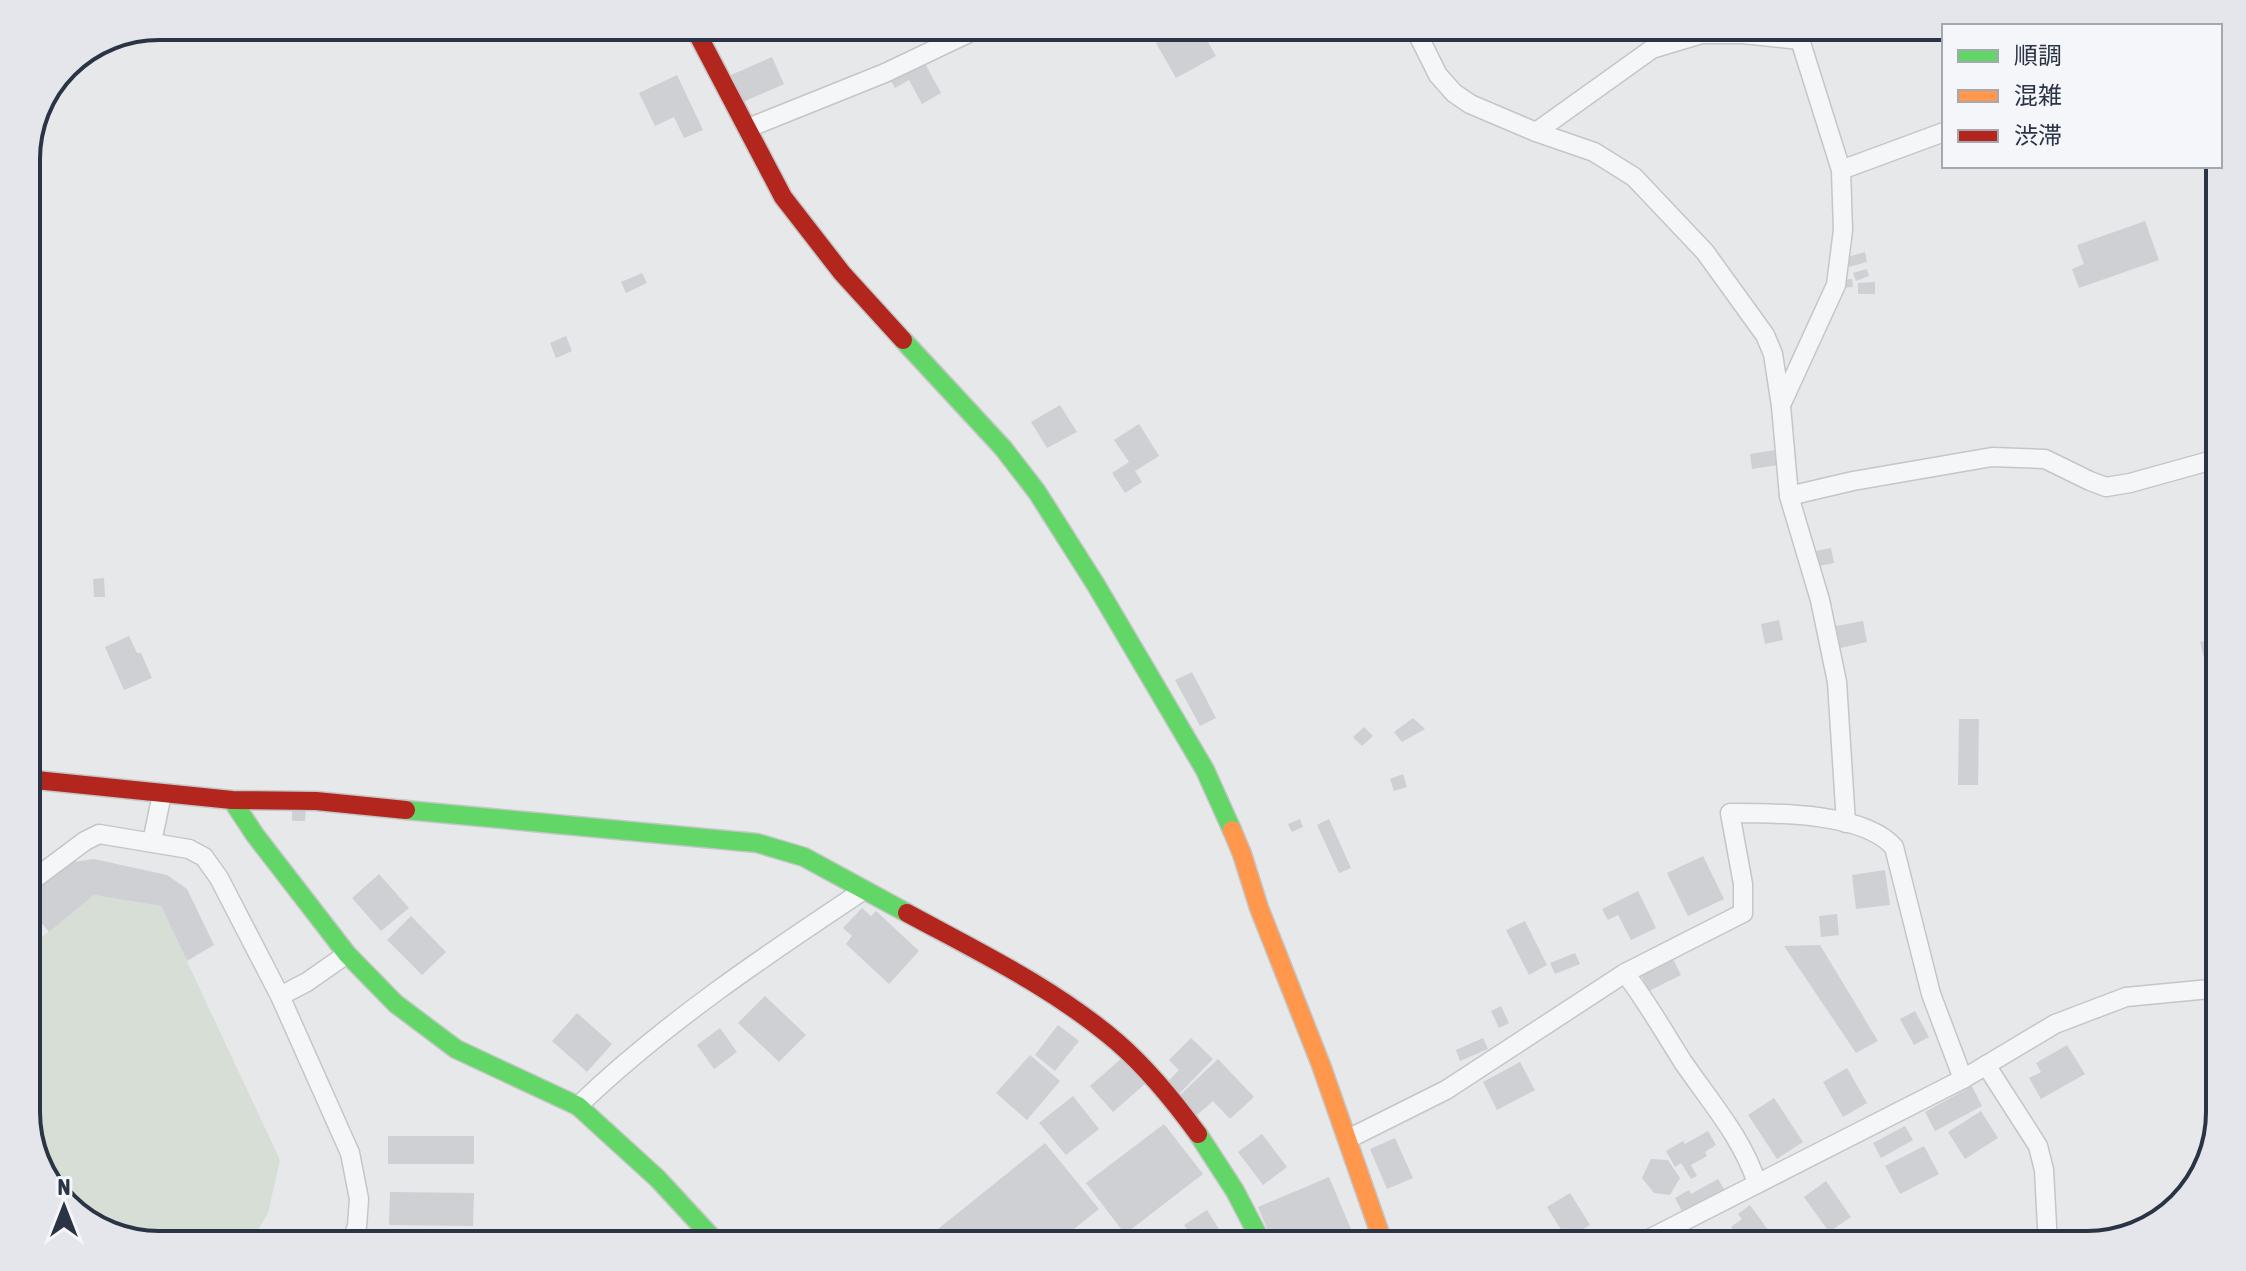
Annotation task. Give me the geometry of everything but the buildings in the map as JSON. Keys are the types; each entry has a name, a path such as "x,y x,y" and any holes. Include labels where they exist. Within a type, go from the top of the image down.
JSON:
{"street":[{"path":"701,40 783,197 842,273 1003,448 1037,492 1104,598 1205,770 1242,854 1259,908 1321,1065 1379,1231"},
{"path":"748,128 885,73 954,40"},
{"path":"1420,40 1438,75 1454,93 1470,104 1594,152 1634,177 1705,252 1765,335 1773,354 1781,406 1789,496 1820,600 1837,682 1846,823"},
{"path":"1536,132 1652,49 1682,40"},
{"path":"1781,406 1836,285 1843,230 1841,170 1800,40"},
{"path":"1841,170 1942,133"},
{"path":"1789,496 1853,481 1992,457 2045,459 2106,487 2206,462"},
{"path":"40,781 232,800 316,801 757,843 802,857 1025,977 1118,1043 1158,1083 1209,1150 1256,1231"},
{"path":"152,842 162,794"},
{"path":"232,800 255,835 347,954 396,1004 456,1049 578,1106 658,1179 706,1231"},
{"path":"1348,1139 1446,1090 1625,973 1743,913 1743,884 1730,813 1788,813 1846,823 1884,836 1894,847 1931,994 1963,1079"},
{"path":"40,875 99,834 189,849 204,857 219,878 280,996 350,1153 359,1199 355,1231"},
{"path":"578,1106 612,1073 766,954 864,890"},
{"path":"280,996 307,982 347,954"},
{"path":"1625,973 1732,1133 1752,1166 1757,1184"},
{"path":"1665,1231 1963,1079 2055,1024 2126,997 2206,989"},
{"path":"1986,1065 2038,1146 2044,1170 2047,1231"}],"shaded area":[{"path":"94,895 161,906 280,1160 268,1213 257,1231 159,1231 114,1222 104,1217 104,1167 53,1167 40,1120 40,939"}],"traffic: fast":[{"path":"903,340 1003,448 1037,492 1205,770 1232,830"},
{"path":"232,800 255,835 347,954 396,1004 456,1049 578,1106 658,1179 706,1231"},
{"path":"406,810 757,843 804,857 907,913"},
{"path":"1198,1134 1235,1191 1256,1231"}],"traffic: slow":[{"path":"1232,830 1321,1065 1379,1231"}],"traffic: jam":[{"path":"701,40 783,197 842,273 903,340"},
{"path":"40,780 232,800 316,801 406,810"},
{"path":"907,913 1015,972 1093,1023 1150,1074 1198,1134"}]}
